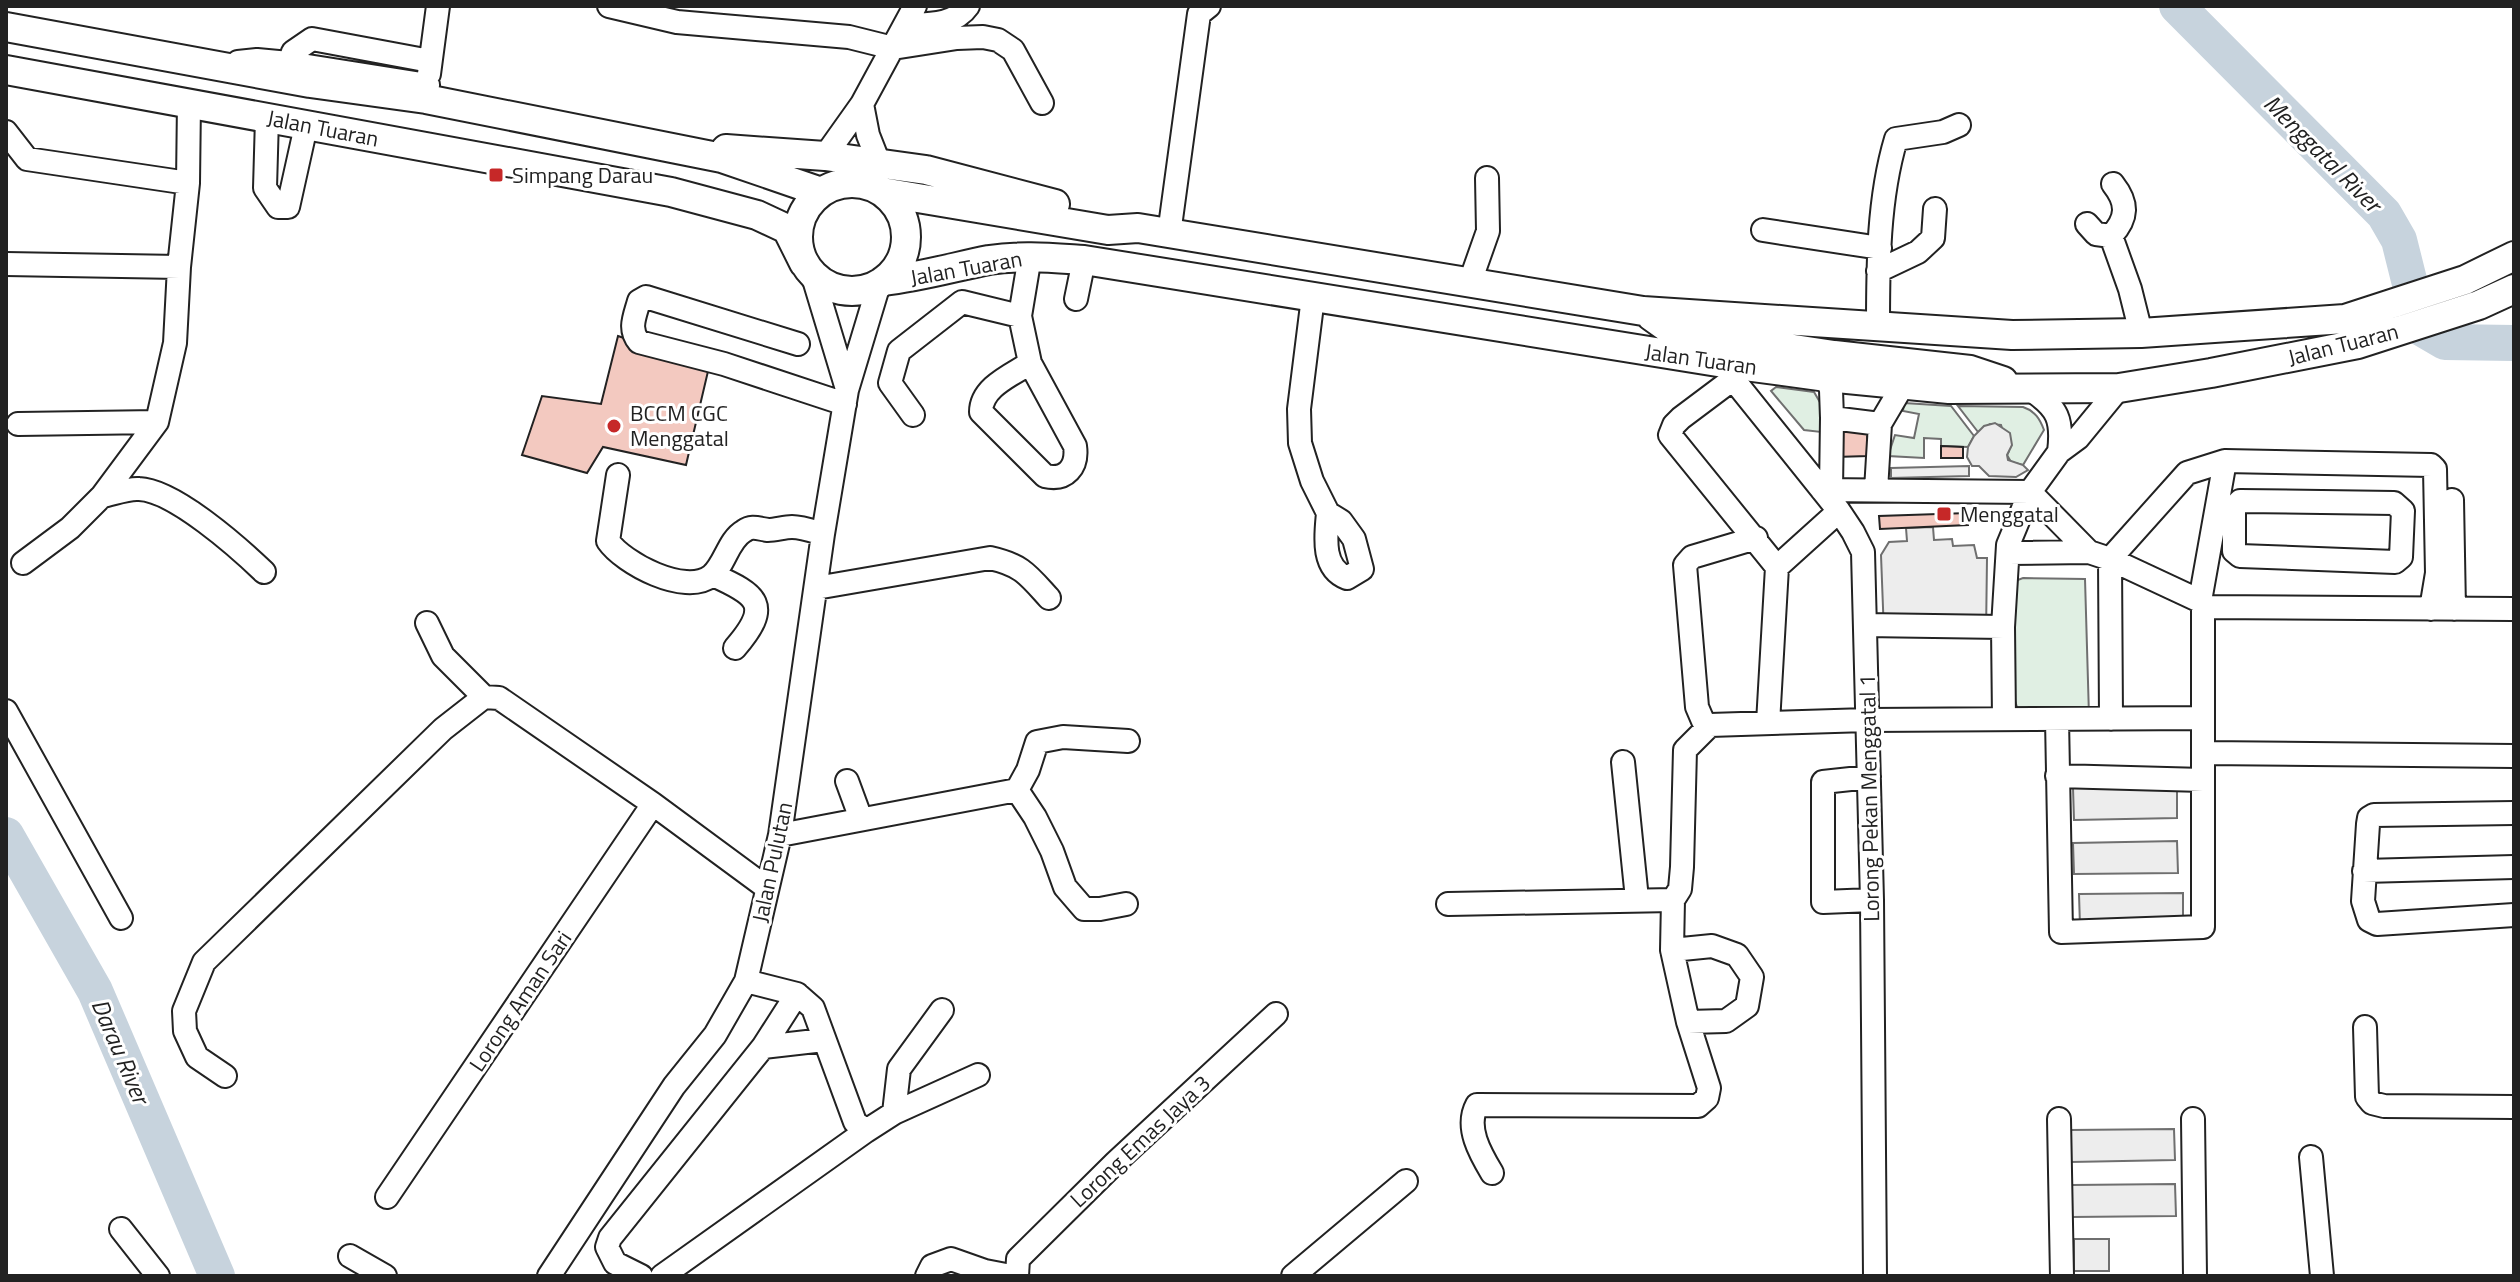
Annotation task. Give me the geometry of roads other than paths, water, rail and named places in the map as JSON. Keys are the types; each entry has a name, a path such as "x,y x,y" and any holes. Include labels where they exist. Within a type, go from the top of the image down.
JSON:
{"main road":[{"name":"Jalan Tuaran","path":"6,27 310,83 427,92 722,158 821,192"},
{"name":"Jalan Tuaran","path":"6,70 671,192 757,215 787,229 808,268"},
{"path":"686,151 723,148 825,156 926,170 1138,228"},
{"path":"854,183 882,192 900,211 906,236 900,262 881,283 867,289 844,290 821,281 808,268 798,244 799,224 807,206 821,192 854,183"},
{"name":"Jalan Tuaran","path":"882,192 1108,230 1138,228 1643,311 2012,335 2352,331 2514,256"},
{"path":"1169,234 1186,253 1587,318 1594,325 1588,337 1563,339"},
{"name":"Jalan Tuaran","path":"881,283 990,260 1030,256 1084,260 1563,339 1731,372 1903,385 2031,390 2119,388 2352,331 2479,305 2514,289"},
{"path":"1643,311 1672,331 1834,355 1970,370 2031,390"}],"street":[{"path":"221,65 257,60 289,63 427,92 438,6"},
{"path":"609,6 677,22 849,37 893,48 957,38 998,40 1013,50 1042,103"},
{"path":"825,156 862,104 911,16 939,23 957,18 968,6"},
{"path":"1169,234 1199,14 1209,6"},
{"path":"289,63 293,52 312,39 430,61"},
{"path":"23,563 70,528 102,496 157,422 175,343 188,183 189,102"},
{"path":"862,104 868,135 879,163"},
{"path":"267,118 265,188 278,207 288,207 306,126"},
{"path":"1878,328 1878,271 1888,164 1896,139 1943,132 1959,125"},
{"path":"6,132 16,158 188,183"},
{"path":"1470,282 1488,231 1487,178"},
{"path":"2111,236 2123,224 2126,212 2122,195 2113,184"},
{"path":"1878,271 1918,252 1933,238 1935,209"},
{"path":"2087,224 2096,234 2111,236"},
{"path":"1763,230 1880,248"},
{"path":"2111,236 2130,289 2141,333"},
{"path":"1030,256 1020,316 1030,363 1075,446 1075,464 1057,477 1045,476 981,412 982,400 989,391 1030,363"},
{"path":"1076,299 1084,260"},
{"path":"6,264 179,267"},
{"name":"Jalan Pulutan","path":"808,268 846,397"},
{"name":"Jalan Pulutan","path":"549,1276 674,1086 715,1035 746,981 780,835 846,397 881,283"},
{"path":"798,344 646,297 639,301 632,327 633,336 639,342 846,397"},
{"path":"1313,297 1300,397 1300,443 1312,481 1328,513"},
{"path":"913,415 890,383 899,351 962,302 1020,316"},
{"path":"1731,372 1674,425 1670,435 1777,567"},
{"name":"Lorong Pekan Menggatal 1","path":"1731,372 1831,497 1863,552 1872,900 1875,1276"},
{"path":"1768,723 1777,567 1831,497 1832,418 1827,377"},
{"path":"1876,490 1880,424 1903,385"},
{"path":"2004,719 2003,627 2008,545 2030,492 2059,452 2078,438 2119,388"},
{"path":"2031,390 2052,404 2062,429 2059,452"},
{"path":"1832,418 1880,424"},
{"path":"18,424 157,422"},
{"path":"2008,553 2100,556 2187,473 2225,461 2431,465 2435,469 2437,573 2431,609"},
{"path":"2057,719 2061,932 2203,927 2202,604 2224,527 2234,507 2238,501 2399,504 2403,511 2401,557 2395,562 2240,556 2234,551 2224,527 2225,461"},
{"path":"618,475 608,541 617,554 672,580 700,582 713,575 743,531 754,527 769,530 794,527 823,534"},
{"path":"102,496 140,488 172,500 232,541 264,572"},
{"path":"1831,497 1876,490 2030,492 2100,556 2202,604 2513,609"},
{"path":"2452,500 2454,609"},
{"path":"1756,538 1692,557 1685,565 1697,707 1703,721 1710,725 1867,720 2203,718"},
{"path":"2100,556 2111,719"},
{"path":"816,588 990,558 1011,562 1049,598"},
{"path":"713,575 747,592 754,603 757,615 752,628 735,648"},
{"path":"427,623 443,656 484,697 499,698 653,804 767,888"},
{"path":"1865,625 2003,627"},
{"path":"225,1076 197,1057 185,1031 184,1011 204,962 443,729 484,697"},
{"path":"6,711 121,918"},
{"path":"1492,1173 1476,1147 1472,1113 1477,1105 1698,1106 1707,1098 1709,1088 1688,1022 1672,950 1673,900 1680,889 1682,867 1685,750 1710,725"},
{"path":"1017,790 1028,770 1037,742 1063,737 1128,741"},
{"path":"2203,753 2514,756"},
{"path":"1623,762 1637,899"},
{"path":"2057,776 2203,780"},
{"path":"1869,777 1823,782 1823,902 1872,900"},
{"path":"847,781 861,819"},
{"path":"780,835 1017,790"},
{"path":"1017,790 1052,851 1065,887 1084,909 1126,904"},
{"name":"Lorong Aman Sari","path":"387,1197 653,804"},
{"path":"2514,813 2374,815 2369,818 2368,824 2363,901 2369,920 2377,924 2514,915"},
{"path":"2364,871 2514,867"},
{"path":"1448,904 1673,900"},
{"path":"1672,950 1712,946 1737,955 1752,977 1747,1006 1726,1021 1688,1022"},
{"path":"746,981 797,994 813,1008 855,1122 866,1131"},
{"path":"641,1276 615,1263 607,1247 610,1238 763,1047 797,994"},
{"path":"894,1113 899,1069 942,1010"},
{"name":"Lorong Emas Jaya 3","path":"1017,1276 1018,1259 1116,1162 1276,1014"},
{"path":"2365,1027 2367,1097 2372,1103 2384,1106 2514,1107"},
{"path":"763,1047 824,1040"},
{"path":"662,1276 894,1113 978,1075"},
{"path":"2059,1119 2062,1276"},
{"path":"2193,1119 2195,1276"},
{"path":"2311,1157 2322,1276"},
{"path":"1293,1276 1406,1181"},
{"path":"121,1229 158,1276"},
{"path":"350,1256 385,1276"},
{"path":"927,1276 932,1266 951,1259 1011,1276"}],"waterway":[{"name":"Menggatal River","path":"2177,6 2384,214 2399,240 2421,328 2445,342 2514,343"},
{"name":"Darau River","path":"6,835 95,991 217,1276"}],"place":[{"name":"Simpang Darau","path":"496,175"},
{"name":"BCCM CGC Menggatal","path":"614,426"},
{"name":"Menggatal","path":"1944,514"}]}
